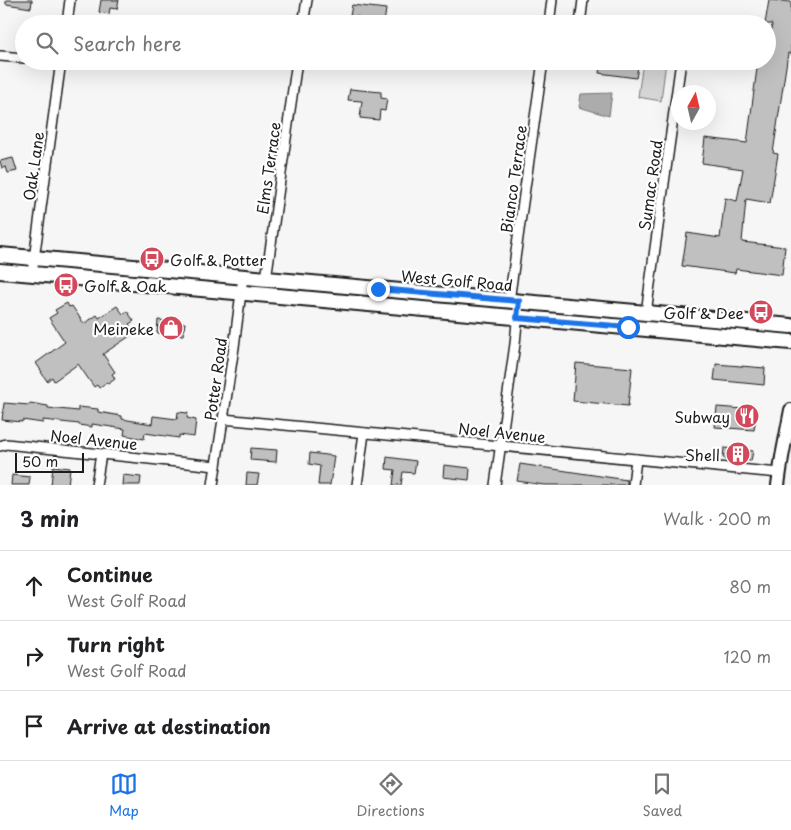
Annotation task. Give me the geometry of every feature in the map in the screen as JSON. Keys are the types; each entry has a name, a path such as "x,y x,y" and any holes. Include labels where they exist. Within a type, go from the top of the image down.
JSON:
{"main road":[{"name":"West Golf Road","path":"0,255 791,326"},
{"path":"0,271 791,342"}],"street":[{"path":"68,15 70,0"},
{"path":"304,15 306,0"},
{"path":"550,15 552,0"},
{"path":"581,15 583,0"},
{"path":"0,56 15,57"},
{"name":"Oak Lane","path":"32,274 60,70"},
{"name":"Elms Terrace","path":"266,279 297,70"},
{"name":"Bianco Terrace","path":"517,318 514,301 542,70"},
{"name":"Sumac Road","path":"646,313 680,70"},
{"name":"Potter Road","path":"213,485 243,277"},
{"path":"495,485 517,318"},
{"path":"778,479 791,410"},
{"name":"Noel Avenue","path":"223,419 636,459 778,479"},
{"path":"357,485 364,433"},
{"name":"Noel Avenue","path":"0,446 6,444 216,466"},
{"path":"96,485 101,454"},
{"path":"633,485 636,459"}],"shaded area":[{"path":"642,70 665,70 661,101 638,97"},
{"path":"612,93 609,116 579,107 581,94"}],"building":[{"path":"6,0 32,0 31,8 6,4"},
{"path":"101,0 119,0 117,9 110,8 109,14 99,12"},
{"path":"769,0 791,2 791,54 788,53 773,153 778,154 770,203 746,199 742,242 785,247 782,275 736,269 735,273 682,266 687,233 720,238 725,198 737,201 743,169 702,163 705,138 747,143 757,70 776,70 776,15 766,15"},
{"path":"352,5 386,9 385,15 350,15"},
{"path":"600,70 637,70 636,78 599,73"},
{"path":"350,89 381,92 381,98 387,99 385,111 380,110 379,120 360,118 362,101 348,100"},
{"path":"13,158 17,171 8,173 6,167 2,168 0,161"},
{"path":"67,303 69,307 72,306 84,324 97,315 99,318 117,306 123,314 127,311 134,321 129,324 133,334 103,354 115,372 112,374 115,379 99,388 97,385 94,387 78,364 54,381 52,377 47,381 36,363 65,342 49,318 57,313 55,310"},
{"name":"Meineke","path":"158,320 185,323 183,335 157,333"},
{"path":"576,363 632,368 628,406 573,401"},
{"path":"716,364 765,368 764,385 714,380"},
{"path":"4,403 29,405 30,403 48,406 48,408 78,411 78,407 98,409 98,412 122,416 122,419 152,424 153,416 177,419 178,412 188,413 187,418 196,420 194,437 179,435 179,438 145,433 144,439 124,435 125,429 92,424 92,427 43,420 43,423 2,420"},
{"name":"Shell","path":"717,407 757,410 754,430 715,427"},
{"path":"251,448 277,450 276,462 250,460"},
{"name":"Shell","path":"724,448 753,451 751,461 723,458"},
{"path":"310,453 334,456 330,485 318,485 320,466 309,464"},
{"path":"387,457 416,461 414,473 403,472 401,485 393,485 395,470 386,469"},
{"path":"520,464 627,480 627,485 544,485 517,481"},
{"path":"444,465 470,468 469,480 443,477"},
{"path":"53,466 70,468 68,485 51,485"},
{"path":"247,473 259,474 257,485 246,485"},
{"path":"12,475 30,477 29,485 11,485"},
{"path":"123,475 141,477 140,485 122,485"}],"place":[{"name":"Golf & Potter","path":"152,259"},
{"name":"Golf & Oak","path":"66,285"},
{"name":"Golf & Dee","path":"761,312"},
{"name":"Meineke","path":"171,328"},
{"name":"Subway","path":"747,416"},
{"name":"Shell","path":"738,454"}],"route":[{"path":"378,289 519,301 517,318 628,327"}]}
